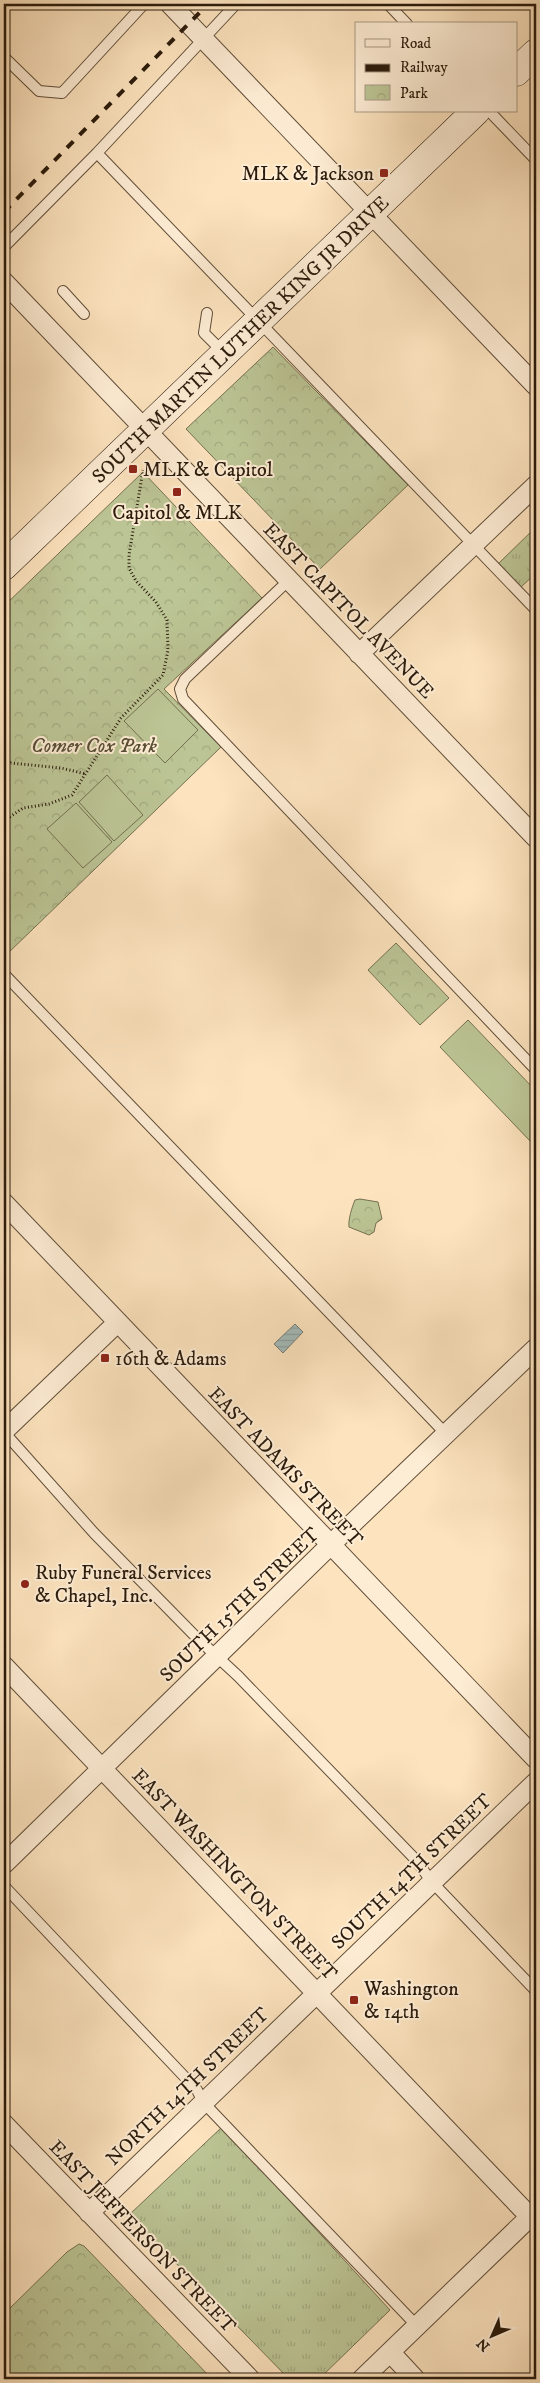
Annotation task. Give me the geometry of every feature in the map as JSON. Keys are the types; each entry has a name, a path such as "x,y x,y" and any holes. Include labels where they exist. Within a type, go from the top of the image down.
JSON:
{"street":[{"path":"170,4 536,386"},
{"path":"518,70 536,53"},
{"name":"SOUTH MARTIN LUTHER KING JR DRIVE","path":"4,566 257,320 475,112"},
{"name":"EAST CAPITOL AVENUE","path":"4,282 536,838"},
{"path":"359,654 536,485"},
{"name":"EAST ADAMS STREET","path":"4,1204 536,1759"},
{"path":"4,1431 118,1322"},
{"name":"SOUTH 15TH STREET","path":"4,1864 536,1348"},
{"name":"EAST WASHINGTON STREET","path":"4,1666 534,2217"},
{"name":"SOUTH 14TH STREET","path":"317,1993 536,1782"},
{"name":"NORTH 14TH STREET","path":"89,2213 317,1993"},
{"name":"EAST JEFFERSON STREET","path":"4,2124 250,2379"},
{"path":"362,2379 534,2217"},
{"path":"390,2352 415,2379"}],"lane":[{"path":"4,57 39,91 62,93 144,4"},
{"path":"4,247 97,154 236,4"},
{"path":"388,4 404,22"},
{"path":"490,112 536,160"},
{"path":"97,154 536,610"},
{"path":"62,291 84,314"},
{"path":"207,313 204,333 224,353"},
{"path":"289,580 186,679 180,689 183,699 536,1070"},
{"path":"4,974 446,1434"},
{"path":"4,1431 94,1533 238,1676 408,1852 432,1882 536,1991"},
{"path":"4,1886 197,2090 203,2102 417,2326"}],"path":[{"path":"4,821 23,808 49,804 72,795 121,718 163,675 168,650 167,620 156,602 136,581 129,568 129,555 144,470"},
{"path":"4,766 11,763 53,767 86,774"}],"green space":[{"path":"273,347 408,485 320,569 186,429"},
{"name":"Comer Cox Park","path":"143,472 262,598 164,689 221,747 4,957 4,606"},
{"path":"536,527 536,573 520,588 497,565"},
{"path":"158,689 198,730 165,763 124,721"},
{"path":"107,775 143,815 114,841 79,802"},
{"path":"76,803 112,842 83,868 47,829"},
{"path":"396,943 449,998 420,1025 368,970"},
{"path":"468,1020 536,1091 536,1139 532,1143 440,1047"},
{"path":"355,1200 378,1202 382,1219 376,1223 374,1232 369,1235 349,1227"},
{"path":"222,2127 390,2310 319,2379 289,2379 129,2215"},
{"path":"79,2244 84,2246 212,2379 4,2379 4,2314 67,2252"}],"water":[{"path":"295,1324 303,1332 283,1353 274,1344"}],"railway":[{"path":"4,212 208,4"}],"place":[{"name":"MLK & Jackson","path":"384,173"},
{"name":"MLK & Capitol","path":"133,469"},
{"name":"Capitol & MLK","path":"177,492"},
{"name":"16th & Adams","path":"105,1358"},
{"name":"Ruby Funeral Services & Chapel, Inc.","path":"25,1584"},
{"name":"Washington & 14th","path":"354,2000"}]}
